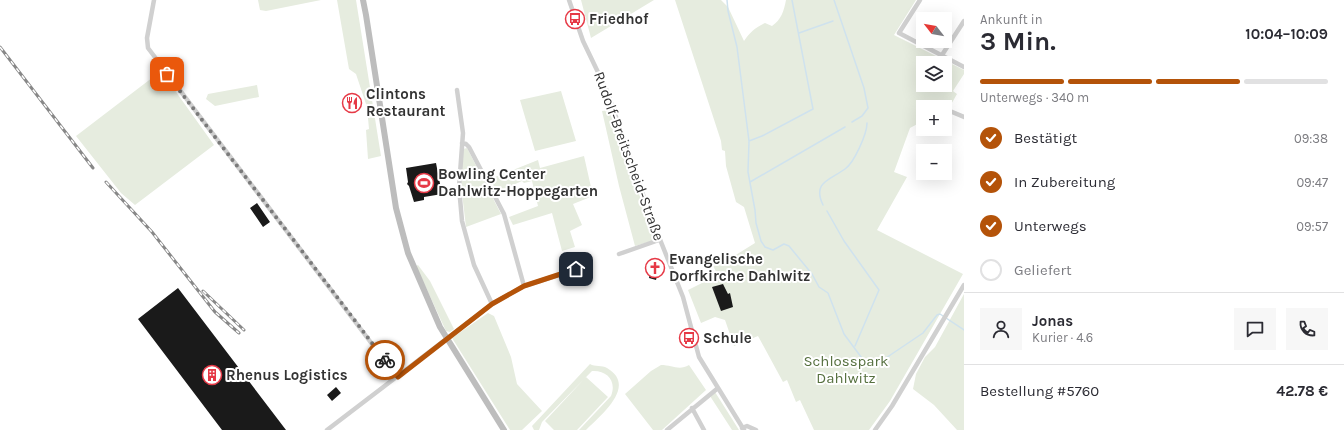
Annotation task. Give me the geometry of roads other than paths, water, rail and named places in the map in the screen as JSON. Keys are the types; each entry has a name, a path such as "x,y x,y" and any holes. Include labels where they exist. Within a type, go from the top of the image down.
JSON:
{"main road":[{"path":"363,0 396,208 414,270 447,339 504,430"}],"street":[{"path":"154,0 146,38 148,48 398,377"},
{"name":"Rudolf-Breitscheid-Straße","path":"569,0 583,41 607,91 659,240 683,297 699,357 743,429 747,426 756,430"},
{"path":"920,0 899,33 964,67"},
{"path":"942,55 964,21"},
{"path":"457,90 462,119 459,187 462,221 474,265 492,304"},
{"path":"952,112 964,117"},
{"path":"462,143 469,147 504,214 524,286"},
{"path":"619,254 659,240"},
{"path":"327,430 492,304 524,286 590,264"},
{"path":"875,430 892,406 964,285"},
{"path":"667,430 718,388"},
{"path":"692,408 704,430"}],"waterway":[{"path":"727,0 728,11 737,47 749,141 748,172 756,223 761,241 765,247 773,250 784,244 789,246 812,274 819,287 828,293 844,334 867,365 874,366 923,333 937,315 940,314 964,330"},
{"path":"749,141 762,136 813,109 792,0"},
{"path":"834,0 864,88 868,108 862,116 852,122"},
{"path":"799,33 833,21"},
{"path":"823,205 820,197 821,186 824,182 849,166 862,141 867,123"},
{"path":"750,182 845,127"},
{"path":"827,211 844,241 879,290 855,346"}],"railway":[{"path":"0,47 93,168"},
{"path":"106,182 152,232 215,312 239,333"},
{"path":"203,291 244,330"}],"place":[{"name":"Friedhof","path":"575,19"},
{"name":"Clintons Restaurant","path":"352,103"},
{"name":"Bowling Center Dahlwitz-Hoppegarten","path":"424,183"},
{"name":"Evangelische Dorfkirche Dahlwitz","path":"655,268"},
{"name":"Schule","path":"689,338"},
{"name":"Rhenus Logistics","path":"212,375"}],"park label":[{"name":"Schlosspark Dahlwitz","path":"846,370"}]}
